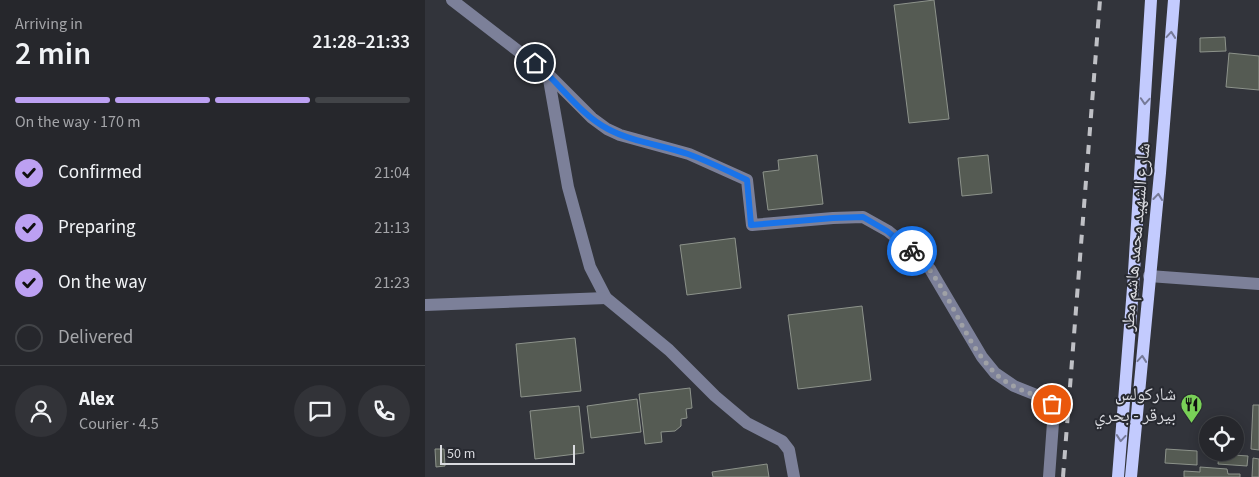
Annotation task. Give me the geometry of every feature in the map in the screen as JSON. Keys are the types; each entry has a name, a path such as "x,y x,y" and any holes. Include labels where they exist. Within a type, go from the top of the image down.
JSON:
{"main road":[{"name":"شارع الشهيد محمد هاشم مطر","path":"1118,477 1133,288 1151,0"},
{"name":"شارع الشهيد محمد هاشم مطر","path":"1131,477 1149,276 1161,173 1174,0"}],"street":[{"path":"452,0 548,74 592,118 607,129 621,135 689,154 747,180 751,225 863,217 887,231 914,252 939,283 982,357 995,373 1014,386 1049,400 1052,404 1049,477"},
{"path":"548,74 568,188 590,267 606,298 669,350 715,396 747,423 782,442 789,450 794,477"},
{"path":"1149,276 1259,284"},
{"path":"425,306 606,298"}],"building":[{"path":"934,0 949,119 909,123 894,5"},
{"path":"1225,37 1226,51 1200,52 1200,38"},
{"path":"1229,53 1259,56 1259,90 1226,87"},
{"path":"817,155 823,204 768,210 763,172 779,170 778,160"},
{"path":"988,155 992,193 962,196 958,158"},
{"path":"735,238 741,288 687,295 680,245"},
{"path":"862,306 871,380 798,389 788,315"},
{"path":"575,338 581,391 521,397 516,344"},
{"path":"690,388 692,408 686,409 687,418 681,419 681,426 675,431 661,432 662,442 645,444 639,394"},
{"path":"637,399 641,432 591,438 587,406"},
{"path":"1253,405 1259,405 1259,450 1251,449"},
{"path":"579,406 584,453 535,459 530,411"},
{"path":"435,449 444,449 445,466 436,467"},
{"path":"1166,449 1197,451 1197,465 1165,463"},
{"path":"1244,456 1248,456 1247,466 1218,464 1218,461 1244,461"},
{"path":"1253,458 1259,459 1259,477 1252,477"},
{"path":"767,464 769,477 713,477 712,472"},
{"path":"1200,467 1227,469 1228,474 1240,474 1240,477 1184,477 1184,471 1200,472"}],"railway":[{"path":"1063,477 1100,0"}],"way so far":[{"path":"912,251 939,283 982,357 995,373 1014,386 1049,400 1052,404"}],"place":[{"name":"شاركولس بيرقر - بحري","path":"1192,423"}],"route":[{"path":"535,63 592,118 607,129 621,135 689,154 747,180 751,225 863,217 887,231 912,251"}]}
